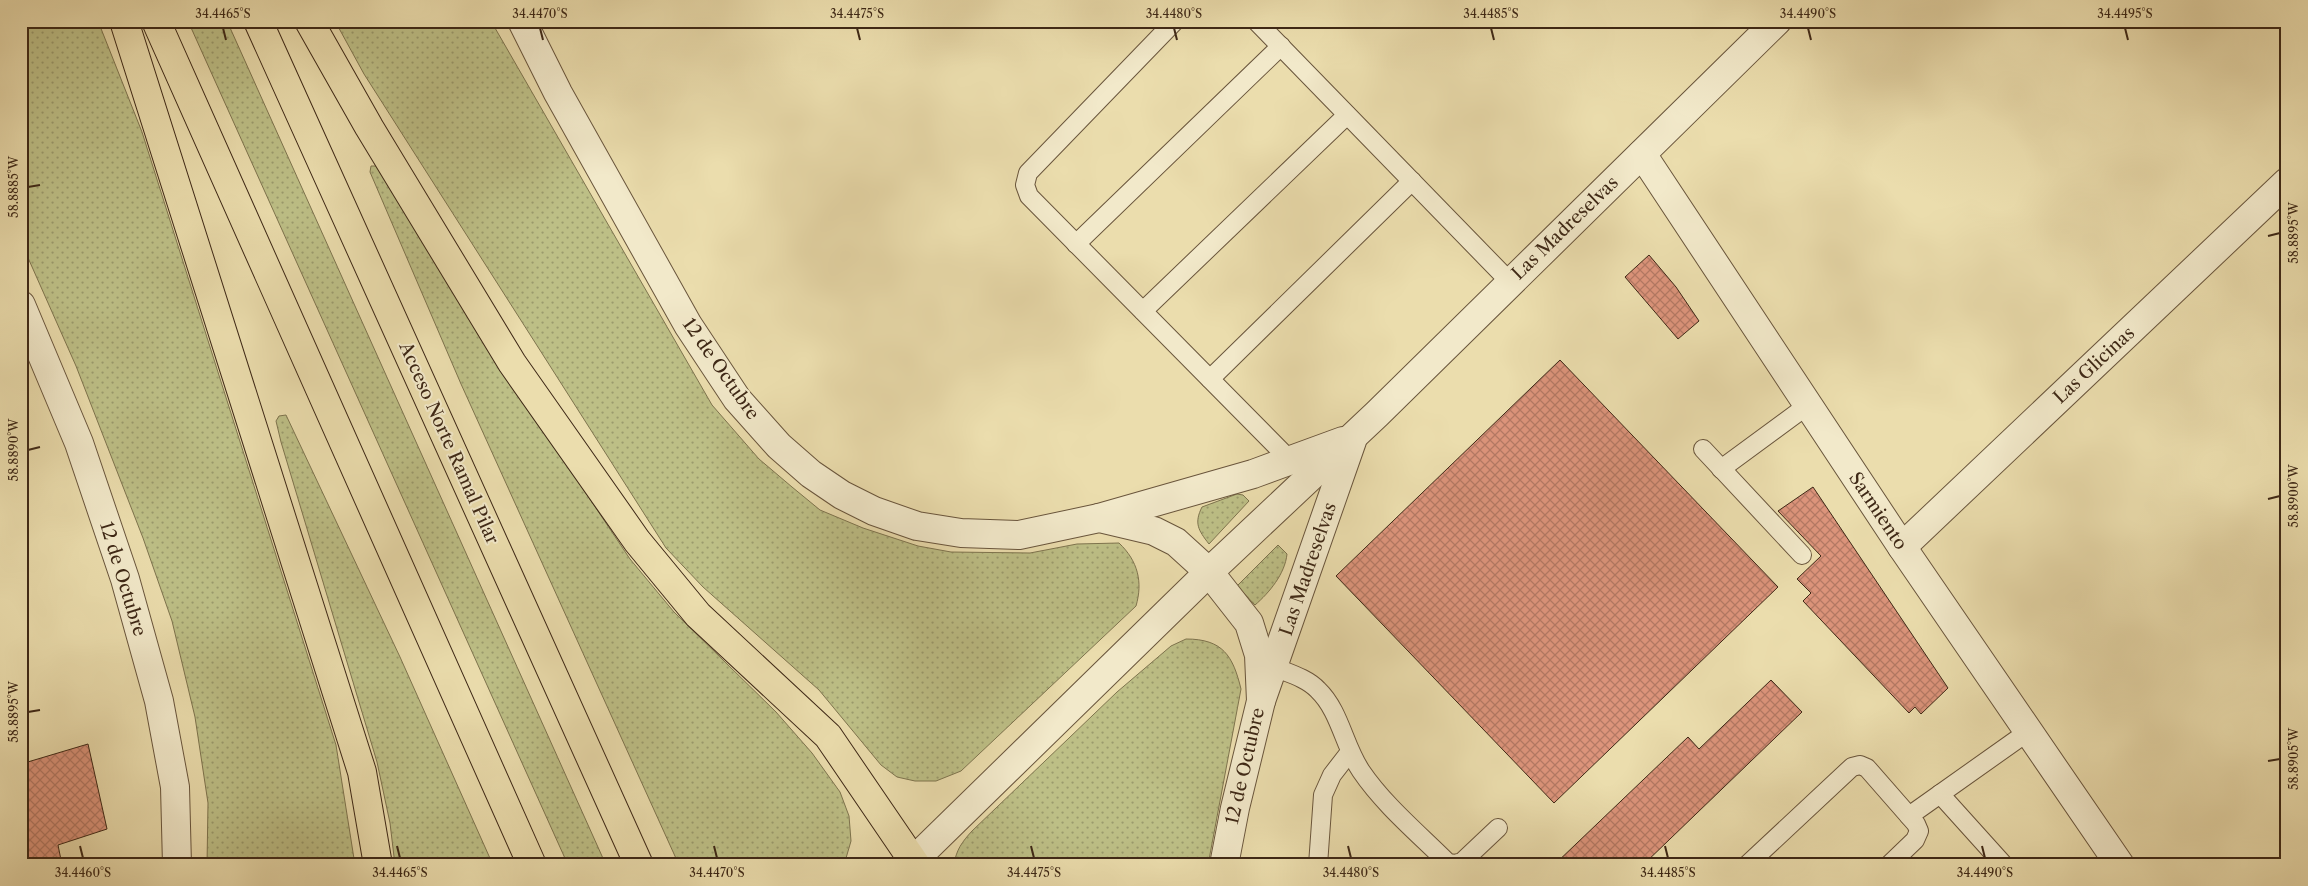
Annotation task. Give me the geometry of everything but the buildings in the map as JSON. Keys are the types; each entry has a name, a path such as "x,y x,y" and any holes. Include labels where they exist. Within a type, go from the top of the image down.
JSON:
{"highway":[{"path":"124,21 362,772 378,865"},
{"path":"156,21 532,865"},
{"name":"Acceso Norte Ramal Pilar","path":"258,21 639,865"},
{"path":"309,21 369,127 512,362 637,541 698,614 828,736 913,863"}],"street":[{"name":"12 de Octubre","path":"522,21 558,93 688,325 737,399 779,446 811,474 842,495 874,511 917,526 961,533 1020,535 1099,518 1154,531 1176,542 1209,572 1249,624 1259,656 1261,701 1235,808 1224,865"},
{"name":"Las Madreselvas","path":"1099,518 1253,474 1354,437 1777,21"},
{"name":"Sarmiento","path":"1642,154 1902,547 2120,865"},
{"name":"Las Glicinas","path":"1902,547 2287,182"},
{"name":"12 de Octubre","path":"23,316 80,443 125,579 160,701 175,787 177,865"},
{"path":"913,863 1209,572 1354,437"},
{"name":"Las Madreselvas","path":"1261,701 1354,437"}],"lane":[{"path":"1175,21 1028,173 1025,185 1029,196 1290,460"},
{"path":"1256,21 1510,282"},
{"path":"1076,244 1281,46"},
{"path":"1143,311 1347,114"},
{"path":"1210,379 1412,181"},
{"path":"1721,469 1808,405"},
{"path":"1703,449 1802,555"},
{"path":"1274,667 1305,681 1318,690 1329,705 1349,753 1374,789 1448,863 1462,862 1498,828"},
{"path":"1909,816 2029,731"},
{"path":"1318,865 1323,795 1332,776 1349,753"},
{"path":"1747,865 1852,767 1860,765 1867,768 1909,816 1919,831 1915,840 1889,865"},
{"path":"1940,794 2004,865"}],"green space":[{"path":"21,21 98,21 142,132 336,745 355,865 207,865 208,803 195,717 172,621 143,538 76,366 21,242"},
{"path":"188,21 227,21 606,865 568,865"},
{"path":"335,21 491,21 712,405 759,459 820,510 863,528 918,546 951,552 1030,553 1077,544 1119,543 1131,557 1137,572 1139,589 1136,606 961,771 936,781 915,781 897,777 881,765 819,690 703,587 666,548 364,74"},
{"path":"371,166 376,166 385,178 557,450 630,559 674,612 776,712 812,753 840,792 849,816 851,841 844,865 679,865 461,384 370,172"},
{"path":"286,415 400,657 493,865 395,865 390,823 377,762 281,442 276,421 279,416"},
{"path":"1237,494 1243,495 1249,501 1209,544 1198,526 1198,518 1202,507"},
{"path":"1278,545 1287,554 1283,569 1271,589 1255,605 1237,586"},
{"path":"1186,639 1209,642 1218,646 1230,659 1241,689 1208,865 954,865 960,846 972,831 1117,692 1171,646"}]}
